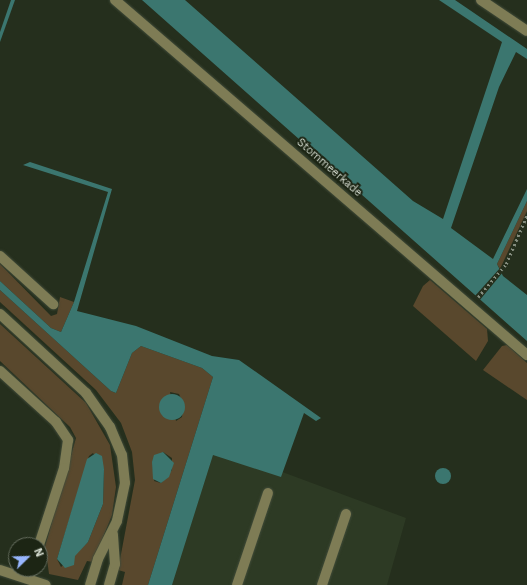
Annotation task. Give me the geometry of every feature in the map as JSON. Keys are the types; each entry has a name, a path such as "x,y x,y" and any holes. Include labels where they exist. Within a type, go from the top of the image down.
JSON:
{"street":[{"name":"Stommeerkade","path":"114,0 527,355"},
{"path":"481,0 527,31"},
{"path":"0,256 53,304"},
{"path":"0,314 86,394 110,427 122,455 125,483 113,534 115,564 109,585"},
{"path":"0,370 56,422 68,440 64,468 42,537"},
{"path":"237,585 268,493"},
{"path":"322,585 346,514"},
{"path":"90,585 98,559 113,534"},
{"path":"0,570 27,582 46,585"}],"path":[{"path":"474,302 506,264 527,215"}],"shaded area":[{"path":"527,201 527,211 500,269 497,264"},
{"path":"0,264 51,316 57,314 60,297 74,302 61,332 51,328 0,281"},
{"path":"430,280 487,329 488,341 476,361 413,306 423,286"},
{"path":"0,290 111,391 116,393 132,353 141,346 202,368 213,377 148,585 122,585 125,572 118,570 135,480 132,452 121,423 96,390 0,302","holes":["170,392 179,394 183,403 182,417 176,421","163,452 172,458 172,470 161,483 154,481"]},
{"path":"0,324 86,403 110,445 116,487 112,515 93,562 87,561 78,580 49,574 48,566 48,537 76,438 70,427 0,361","holes":["93,453 104,469 103,504 88,542 61,567 57,559 89,456"]},
{"path":"507,345 527,363 527,400 483,370 502,346"},
{"path":"206,429 269,467 406,518 387,585 158,585"}],"water":[{"path":"11,0 15,0 0,42 0,32"},
{"path":"142,0 185,0 413,201 443,219 502,42 439,0 455,0 527,49 527,59 516,52 499,87 451,228 493,259 527,189 527,201 497,264 503,276 527,295 527,341"},
{"path":"30,162 112,189 77,311 136,326 212,356 239,360 321,418 316,421 304,413 281,477 213,455 172,585 148,585 213,377 202,368 141,346 132,353 116,393 111,391 0,290 0,281 51,328 61,332 74,302 108,192 23,165"},
{"path":"172,394 182,397 185,407 182,417 172,420 162,417 159,407 162,397"},
{"path":"163,452 174,463 169,477 161,483 153,479 152,462 154,455"},
{"path":"96,453 102,456 104,469 103,504 88,542 75,556 74,565 65,568 57,559 87,459"},
{"path":"440,468 446,468 451,473 449,482 446,484 440,484 435,479 435,473"}],"pier":[{"path":"501,267 503,272 479,301 474,297"}]}
